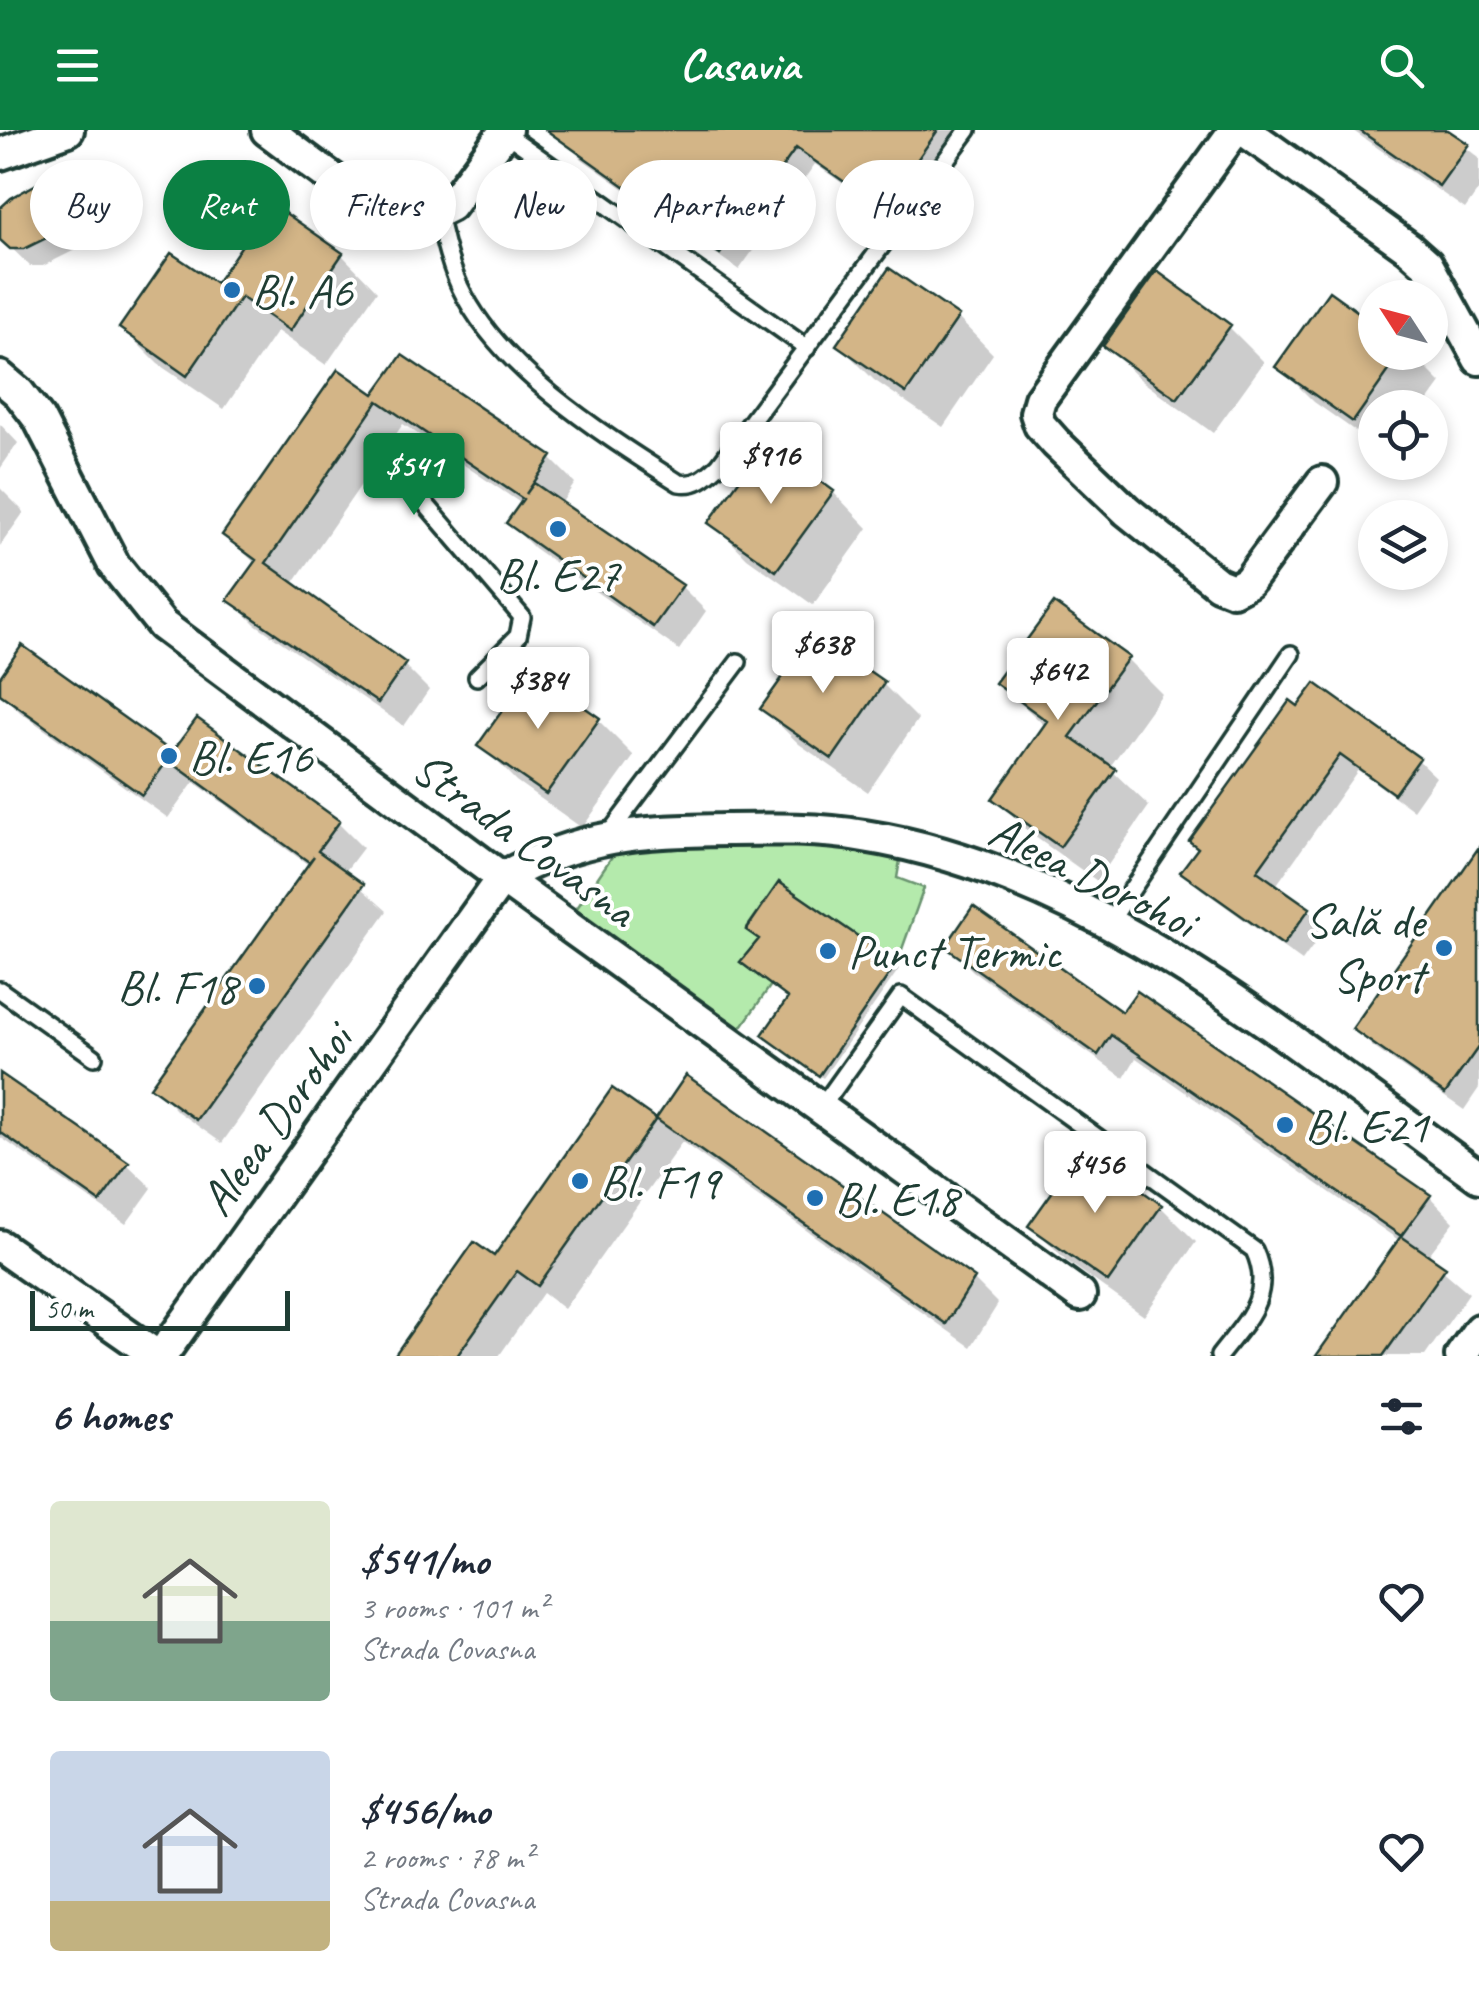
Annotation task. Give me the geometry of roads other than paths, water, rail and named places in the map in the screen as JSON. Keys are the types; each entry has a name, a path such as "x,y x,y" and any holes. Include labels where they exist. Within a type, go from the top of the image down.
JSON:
{"street":[{"path":"0,154 68,130"},
{"path":"267,130 310,160"},
{"path":"1235,130 1040,399 1036,413 1040,425 1056,443 1127,511 1218,584 1234,590 1248,582 1322,482"},
{"path":"1244,130 1427,264 1475,340"},
{"path":"456,199 504,131"},
{"name":"Strada Covasna","path":"0,377 20,393 39,418 114,565 162,625 502,878 1080,1296"},
{"name":"Aleea Dorohoi","path":"159,1356 502,878 555,852 606,838 694,830 790,829 864,836 987,869 1109,923 1186,967 1479,1177"},
{"path":"0,1246 159,1356"},
{"path":"1461,1356 1479,1330"}],"lane":[{"path":"446,250 461,290 494,338 531,375 587,421 678,482 690,485 719,465 968,130"},
{"path":"504,131 807,348"},
{"path":"423,501 522,618 518,636 477,677"},
{"path":"1109,923 1290,654"},
{"path":"606,838 738,662"},
{"path":"0,990 94,1056"},
{"path":"820,1108 901,996 1254,1250 1263,1269 1264,1287 1245,1322 1219,1356"}],"place":[{"name":"Bl. A6","path":"232,290"},
{"name":"Bl. E27","path":"558,529"},
{"name":"Bl. E16","path":"169,756"},
{"name":"Sală de Sport","path":"1444,948"},
{"name":"Punct Termic","path":"828,951"},
{"name":"Bl. F18","path":"257,986"},
{"name":"Bl. E21","path":"1285,1125"},
{"name":"Bl. F19","path":"580,1181"},
{"name":"Bl. E18","path":"815,1198"}]}
